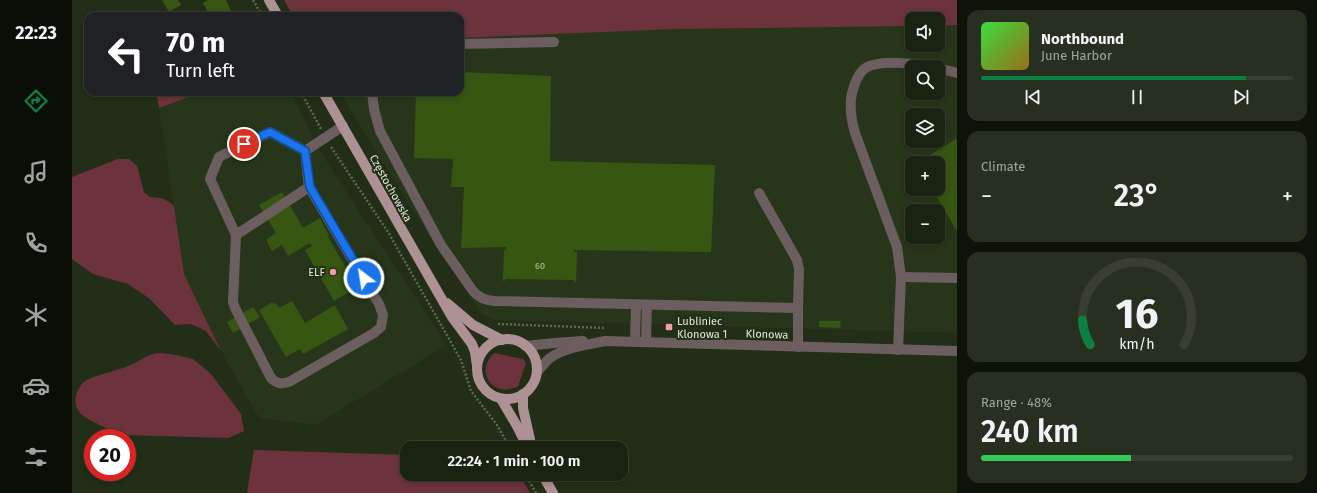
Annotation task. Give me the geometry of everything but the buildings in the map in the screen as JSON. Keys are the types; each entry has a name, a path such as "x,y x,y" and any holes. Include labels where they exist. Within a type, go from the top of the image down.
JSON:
{"main road":[{"path":"269,0 276,12"},
{"name":"Częstochowska","path":"325,96 452,317 472,344 477,366"},
{"name":"Częstochowska","path":"440,296 473,325 502,340"},
{"path":"502,340 512,340 525,346 534,357 536,364 536,372 532,385 523,394 510,399 501,399 493,396 480,383 477,375 477,366 485,349 493,343 502,340"},
{"path":"523,394 523,408 530,441"},
{"path":"501,399 524,441"},
{"path":"546,481 553,493"}],"street":[{"path":"464,44 554,42"},
{"path":"898,350 901,277 899,258 894,237 852,121 850,109 854,85 863,70 882,64 905,63"},
{"path":"945,70 957,74"},
{"path":"372,96 374,109 380,131 442,245 478,297 494,301 798,308"},
{"path":"305,151 343,126"},
{"path":"270,132 305,151 310,187 380,304 383,315 381,327 374,333 289,382 282,384 276,383 271,378 233,302 236,235 210,179 219,157 270,132"},
{"path":"236,235 310,187"},
{"path":"759,193 797,260 799,269 798,347"},
{"path":"901,277 957,278"},
{"path":"635,342 636,305"},
{"path":"646,342 647,305"},
{"path":"525,346 605,341"},
{"name":"Klonowa","path":"536,372 549,359 565,351 605,341 957,351"}],"path":[{"path":"253,0 260,12"},
{"path":"303,96 334,154 388,232 461,360 471,391 497,425 506,441"},
{"path":"529,481 536,493"}],"shaded area":[{"path":"284,0 957,0 957,25 945,26 945,12 905,12 905,26 676,29 464,38 464,12 291,12"},
{"path":"957,25 957,333 495,320 481,313 434,244 342,96 464,96 464,38 676,29 905,26 905,52 945,52 945,26"},
{"path":"157,96 192,96 159,108"},
{"path":"192,96 293,96 318,148 447,345 315,425 261,418 256,413 221,351 184,274 159,108"},
{"path":"118,159 129,159 137,166 144,192 150,197 161,198 168,201 174,206 184,274 221,351 206,331 191,324 175,325 150,299 128,284 93,274 72,259 72,177"},
{"path":"157,353 171,354 193,359 211,374 241,414 244,431 229,438 136,435 136,429 109,429 81,414 76,406 76,397 79,389 85,381 126,367 149,355"},
{"path":"494,353 523,359 526,363 518,386 509,389 501,389 495,387 490,382 486,376 486,368 488,361"},
{"path":"254,450 400,455 400,481 523,481 530,493 247,493"}],"place":[{"name":"ELF","path":"333,272"},
{"name":"Lubliniec Klonowa 1","path":"669,327"}],"route":[{"path":"244,144 270,132 305,151 310,187 364,278"}]}
